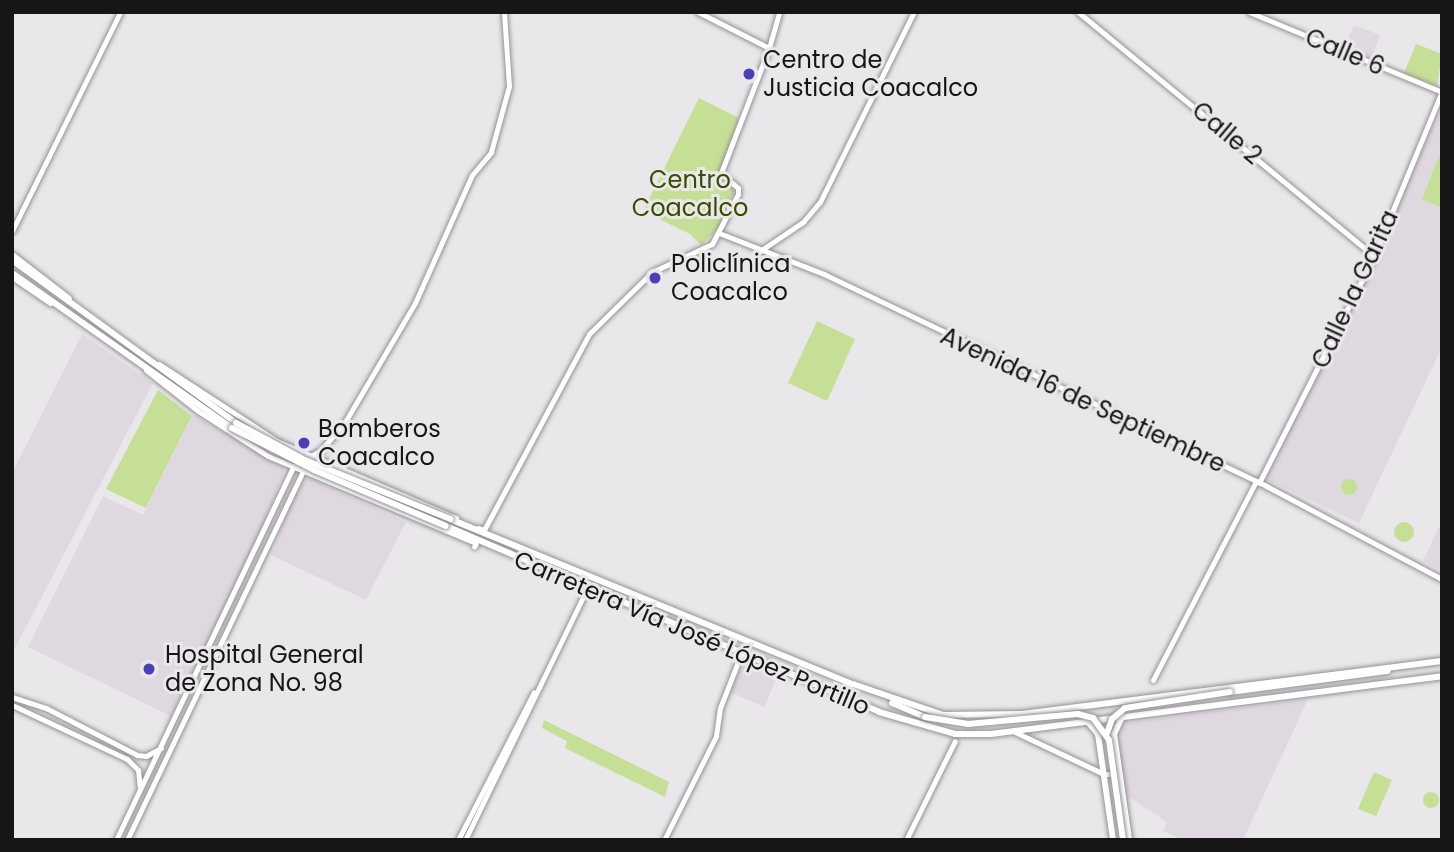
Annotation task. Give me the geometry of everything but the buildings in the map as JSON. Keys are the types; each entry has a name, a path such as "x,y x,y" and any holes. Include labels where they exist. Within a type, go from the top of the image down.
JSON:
{"main road":[{"path":"12,231 120,12"},
{"path":"116,840 164,747 293,467 321,450 345,422 412,310 472,175 491,152 509,86 504,12"},
{"path":"698,12 769,48"},
{"path":"153,361 277,441 484,530 589,334 662,264 706,248 719,233 738,194 738,188 722,173 769,48 779,12"},
{"path":"760,251 803,222 820,202 914,12"},
{"name":"Calle 2","path":"1077,12 1374,256"},
{"name":"Calle 6","path":"1249,12 1442,92"},
{"name":"Calle la Garita","path":"1153,680 1374,256 1442,92"},
{"name":"Avenida 16 de Septiembre","path":"719,233 824,274 1257,482 1442,579"},
{"path":"12,254 85,312"},
{"name":"Carretera Vía José López Portillo","path":"12,260 153,361 234,425 305,460 450,519 484,530 853,684 943,715 987,718 1442,661"},
{"path":"12,275 70,316"},
{"name":"Carretera Vía José López Portillo","path":"12,275 146,370 234,425 314,470 446,526 475,545 917,726 972,735 1442,677"},
{"path":"146,370 268,456 475,545"},
{"path":"268,456 279,453 277,441"},
{"path":"127,840 309,456"},
{"path":"337,486 344,472"},
{"path":"465,840 587,590"},
{"path":"664,840 716,736 720,708 741,654"},
{"path":"1122,840 1107,738 1118,712 1164,701 1369,676 1417,664"},
{"path":"191,690 202,683"},
{"path":"853,684 925,717 968,724 1078,713 1093,718 1109,740 1122,840"},
{"path":"458,840 537,690"},
{"path":"12,697 46,708 137,755 152,755 164,747"},
{"path":"187,697 188,711"},
{"path":"12,705 127,759 138,770 140,792"},
{"path":"1122,718 1114,734 1129,840"},
{"path":"1088,722 1098,734 1113,840"},
{"path":"1014,731 1104,775 1119,771"},
{"path":"906,840 955,741"},
{"path":"1105,783 1112,778 1121,783"}],"shaded area":[{"path":"1354,25 1380,35 1371,59 1344,48"},
{"path":"1442,105 1442,347 1359,523 1266,479 1376,258"},
{"path":"82,334 153,383 12,654 12,473"},
{"path":"193,415 284,467 284,473 247,564 171,716 28,647 103,496 143,515"},
{"path":"308,478 406,522 366,600 271,555 296,491"},
{"path":"1442,521 1442,571 1423,561"},
{"path":"745,661 778,675 764,707 730,692"},
{"path":"1308,699 1243,840 1183,840 1163,831 1167,822 1126,795 1115,737 1125,723"}],"green space":[{"path":"1416,44 1442,54 1437,86 1404,73"},
{"name":"Centro Coacalco","path":"699,98 739,118 719,175 735,189 718,229 701,245 690,234 643,211"},
{"path":"1442,148 1442,208 1422,199"},
{"path":"817,321 855,339 827,401 788,383"},
{"path":"158,390 192,416 146,508 106,489"},
{"path":"1346,479 1352,479 1357,487 1355,493 1346,495 1341,490 1341,484"},
{"path":"1404,522 1411,525 1414,532 1411,539 1404,542 1397,539 1394,532 1397,525"},
{"path":"544,720 669,782 665,797 565,748 567,741 542,728"},
{"path":"1374,772 1392,780 1376,816 1358,809"},
{"path":"1431,792 1437,794 1437,806 1431,808 1425,806 1423,800 1425,794"}],"place":[{"name":"Centro de Justicia Coacalco","path":"749,74"},
{"name":"Policlínica Coacalco","path":"655,278"},
{"name":"Bomberos Coacalco","path":"304,443"},
{"name":"Hospital General de Zona No. 98","path":"149,669"}]}
